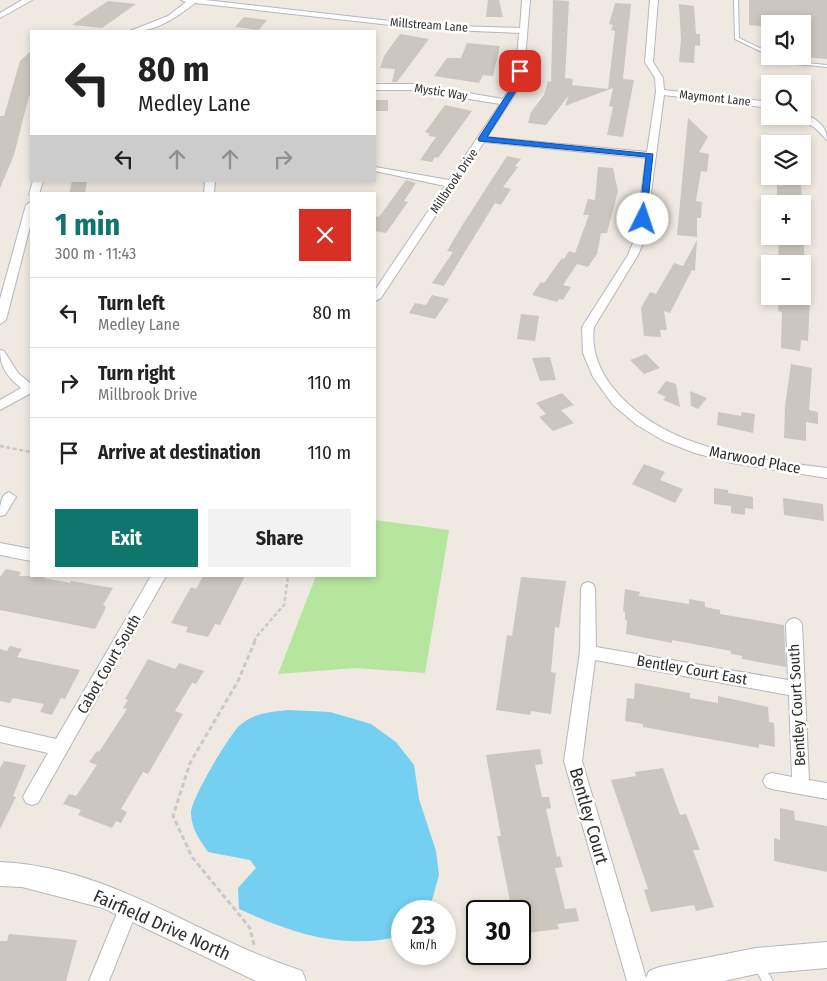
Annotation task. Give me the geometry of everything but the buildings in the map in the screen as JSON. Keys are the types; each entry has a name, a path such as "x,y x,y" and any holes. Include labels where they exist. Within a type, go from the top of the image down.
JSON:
{"street":[{"path":"0,16 28,0"},
{"path":"137,30 171,18 189,0"},
{"name":"Millstream Lane","path":"189,0 426,27 524,31"},
{"name":"Millbrook Drive","path":"376,297 514,88 520,71 526,0"},
{"name":"Marwood Place","path":"654,0 649,62 659,78 660,92 640,238 633,255 592,317 586,336 590,358 604,387 629,413 674,440 716,455 764,465 827,473"},
{"name":"Mystic Way","path":"376,87 415,87 506,102"},
{"name":"Maymont Lane","path":"660,92 761,104"},
{"path":"812,121 827,118"},
{"path":"812,121 827,137"},
{"path":"482,139 650,155"},
{"path":"378,169 452,184"},
{"path":"0,320 3,295 30,208"},
{"path":"0,354 14,376 30,388 0,406"},
{"path":"0,511 9,497"},
{"path":"0,549 30,555"},
{"name":"Cabot Court South","path":"32,797 61,748 154,577"},
{"name":"Bentley Court","path":"588,588 588,652 573,761 637,981"},
{"name":"Bentley Court South","path":"794,624 801,787"},
{"name":"Bentley Court East","path":"588,652 797,689"},
{"path":"0,734 61,748"},
{"path":"772,781 827,791"},
{"name":"Fairfield Drive North","path":"0,874 22,876 106,896 247,964 292,981"},
{"path":"99,981 129,908"},
{"path":"659,981 762,971 827,954"}],"lane":[{"path":"736,0 737,39 761,51"},
{"path":"811,64 827,66"}],"path":[{"path":"0,446 30,452"},
{"path":"254,947 250,928 192,857 173,816 190,763 238,681 257,636 284,605 288,577"}],"green space":[{"path":"376,520 449,530 425,673 355,668 278,674 316,577 376,577"}],"water":[{"path":"288,710 330,712 371,724 396,742 414,765 419,799 436,851 439,875 432,900 391,900 391,938 359,941 319,937 279,926 239,909 238,888 256,868 250,860 208,852 197,834 192,820 192,807 210,769 233,733 243,722 255,716"}],"route":[{"path":"520,71 514,88 482,139 650,155 643,219"}]}
